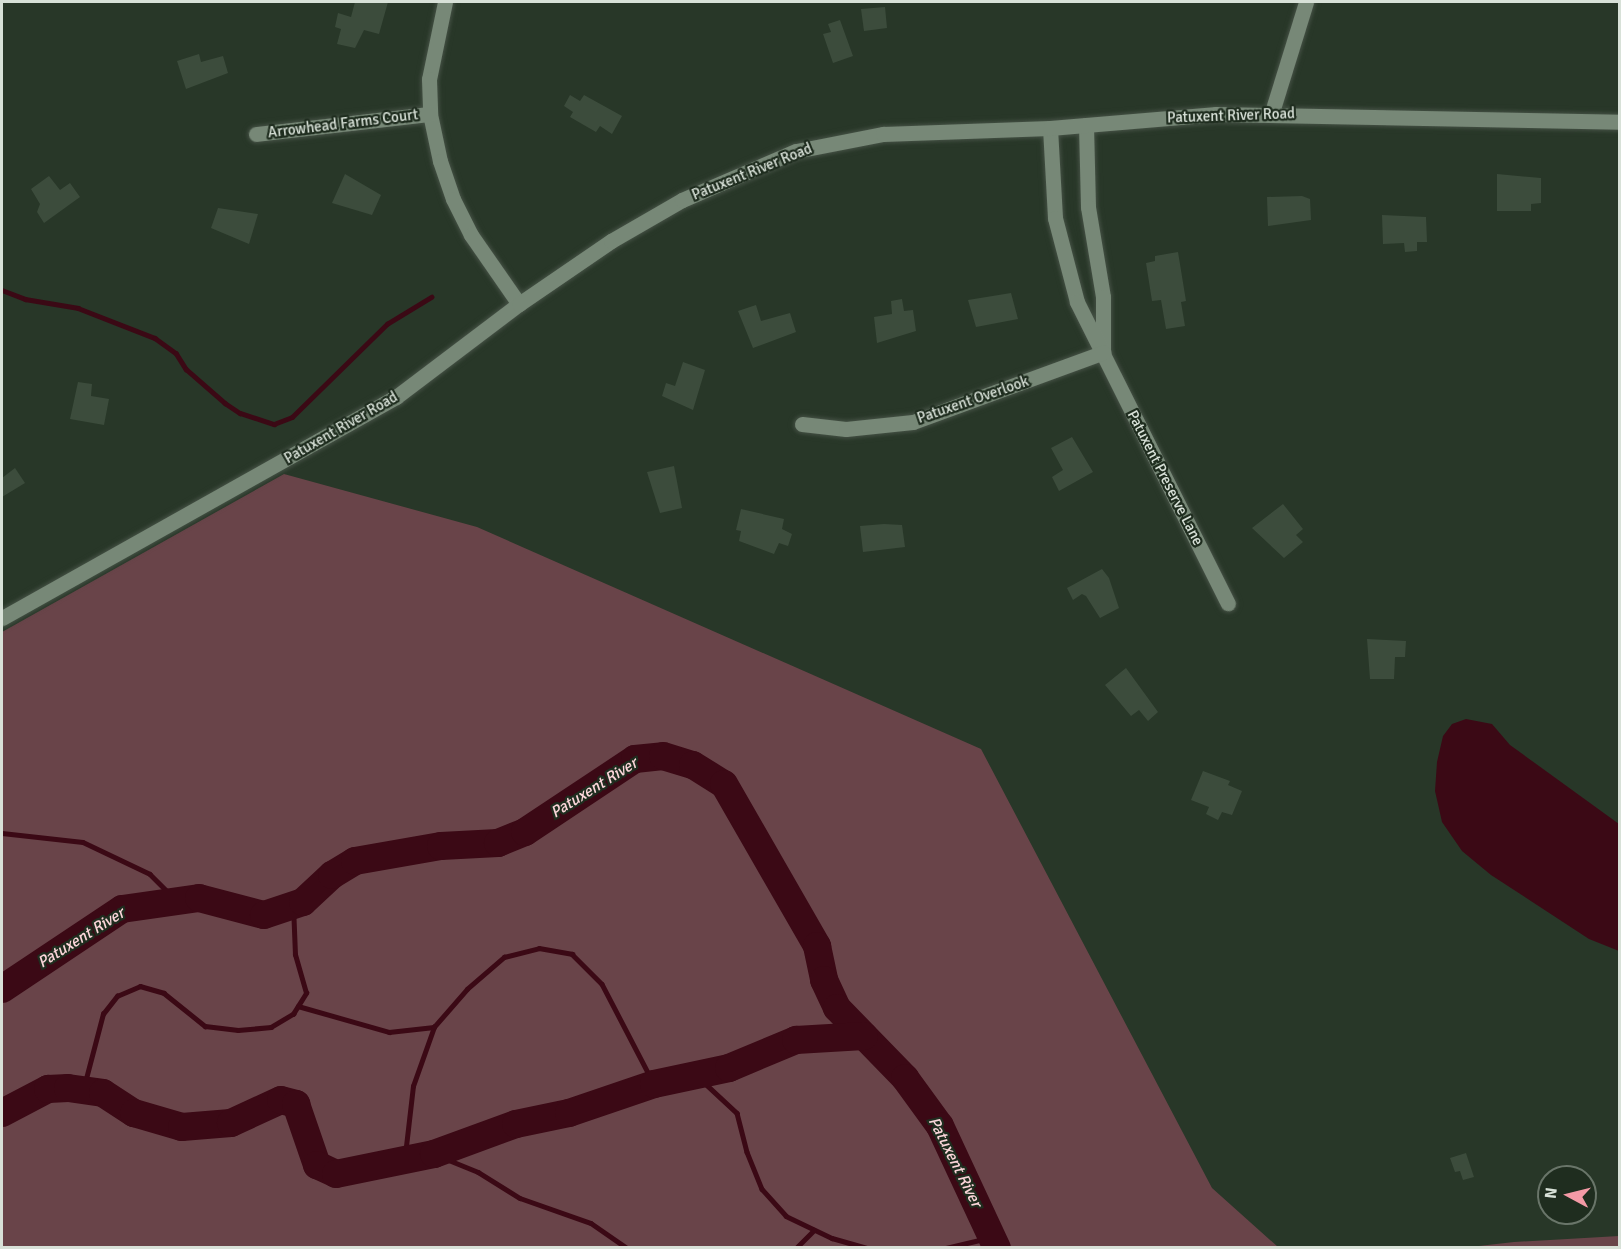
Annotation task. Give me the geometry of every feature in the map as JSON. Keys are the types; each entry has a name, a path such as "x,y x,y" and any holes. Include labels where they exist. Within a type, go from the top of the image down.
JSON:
{"street":[{"path":"445,2 433,48 430,114 453,200 471,235 519,304"},
{"path":"1272,112 1306,2"},
{"name":"Patuxent River Road","path":"2,618 345,429 396,398 519,304 611,241 682,200 796,151 883,134 1050,128 1272,112 1620,122"},
{"name":"Arrowhead Farms Court","path":"256,134 430,114"},
{"name":"Patuxent Preserve Lane","path":"1086,125 1088,207 1102,297 1104,352"},
{"name":"Patuxent Preserve Lane","path":"1050,128 1050,174 1064,259 1077,302 1228,603"},
{"name":"Patuxent Overlook","path":"802,424 846,429 913,422 1104,352"}],"shaded area":[{"path":"284,474 477,527 981,749 1212,1188 1278,1247 2,1247 2,632"},
{"path":"1466,719 1492,724 1510,745 1619,824 1619,951 1589,939 1491,875 1462,851 1442,822 1435,791 1437,762 1443,736 1452,724"},
{"path":"1619,1236 1619,1247 1470,1247 1514,1242"}],"building":[{"path":"355,2 388,2 379,34 364,30 355,48 337,44 341,29 335,27 338,13 351,17"},
{"path":"885,7 887,28 864,31 861,9"},
{"path":"840,20 853,56 833,63 823,34 831,32 828,24"},
{"path":"199,54 201,62 223,56 228,73 186,89 177,61"},
{"path":"570,95 580,101 584,95 622,116 612,134 600,126 596,132 570,117 573,112 564,106"},
{"path":"345,174 381,195 372,215 332,203"},
{"path":"1497,174 1541,178 1541,203 1531,204 1531,211 1497,211"},
{"path":"49,176 60,190 70,183 80,197 44,223 37,212 40,204 31,189"},
{"path":"1302,196 1310,199 1311,220 1268,226 1267,197"},
{"path":"218,208 258,214 249,244 211,228"},
{"path":"1382,215 1426,217 1427,242 1417,242 1417,251 1405,252 1404,243 1383,244"},
{"path":"1178,252 1186,301 1181,302 1185,326 1166,329 1161,300 1152,301 1146,263 1155,261 1155,256"},
{"path":"1011,293 1018,319 976,327 968,300"},
{"path":"902,299 904,311 913,310 916,331 877,343 874,317 892,314 891,301"},
{"path":"756,305 761,321 790,313 796,332 753,348 738,311"},
{"path":"683,362 705,370 693,410 662,396 666,383 675,386"},
{"path":"78,382 92,384 91,396 109,399 104,425 70,419"},
{"path":"1072,437 1093,472 1059,491 1052,477 1063,470 1051,448"},
{"path":"674,466 682,508 660,513 647,472"},
{"path":"15,468 25,483 2,497 2,478"},
{"path":"1283,504 1303,529 1296,535 1303,542 1284,558 1252,528"},
{"path":"741,509 784,519 782,529 792,534 788,546 779,543 774,554 739,541 741,531 736,530"},
{"path":"902,525 905,547 863,552 860,526"},
{"path":"1102,569 1109,578 1119,608 1100,618 1086,596 1082,594 1073,600 1067,588"},
{"path":"1367,639 1406,641 1405,657 1395,657 1394,679 1370,679"},
{"path":"1126,668 1158,712 1148,721 1139,710 1131,716 1105,685"},
{"path":"1203,771 1230,781 1228,785 1242,791 1232,815 1222,812 1218,820 1206,814 1209,807 1191,800"},
{"path":"1466,1153 1474,1177 1463,1180 1460,1171 1455,1172 1450,1158"}],"waterway":[{"path":"2,290 25,299 78,308 155,338 176,353 186,369 225,403 240,413 274,424 292,417 387,324 431,297"},
{"name":"Patuxent River","path":"2,989 122,909 199,898 264,915 303,902 332,875 355,861 441,846 498,843 525,832 635,759 663,756 693,765 724,784 817,946 824,980 837,1008 905,1078 940,1126 997,1248"},
{"path":"2,833 83,842 150,874 176,900"},
{"path":"83,1090 103,1014 117,996 140,986 164,993 205,1026 238,1030 271,1027 293,1014 306,993 295,955 293,906"},
{"path":"405,1155 413,1086 434,1027 467,989 504,957 539,948 572,954 602,984 654,1084"},
{"path":"298,1006 389,1032 434,1027"},
{"path":"2,1113 48,1089 68,1088 103,1093 134,1113 182,1127 231,1123 281,1100 296,1104 317,1165 336,1174 434,1154 516,1124 569,1113 654,1084 729,1068 796,1040 864,1036"},
{"path":"696,1075 737,1113 747,1152 762,1189 786,1216 832,1238 866,1248"},
{"path":"434,1154 478,1172 520,1198 591,1223 627,1248"},
{"path":"796,1248 814,1230"},
{"path":"946,1248 992,1237"}]}
